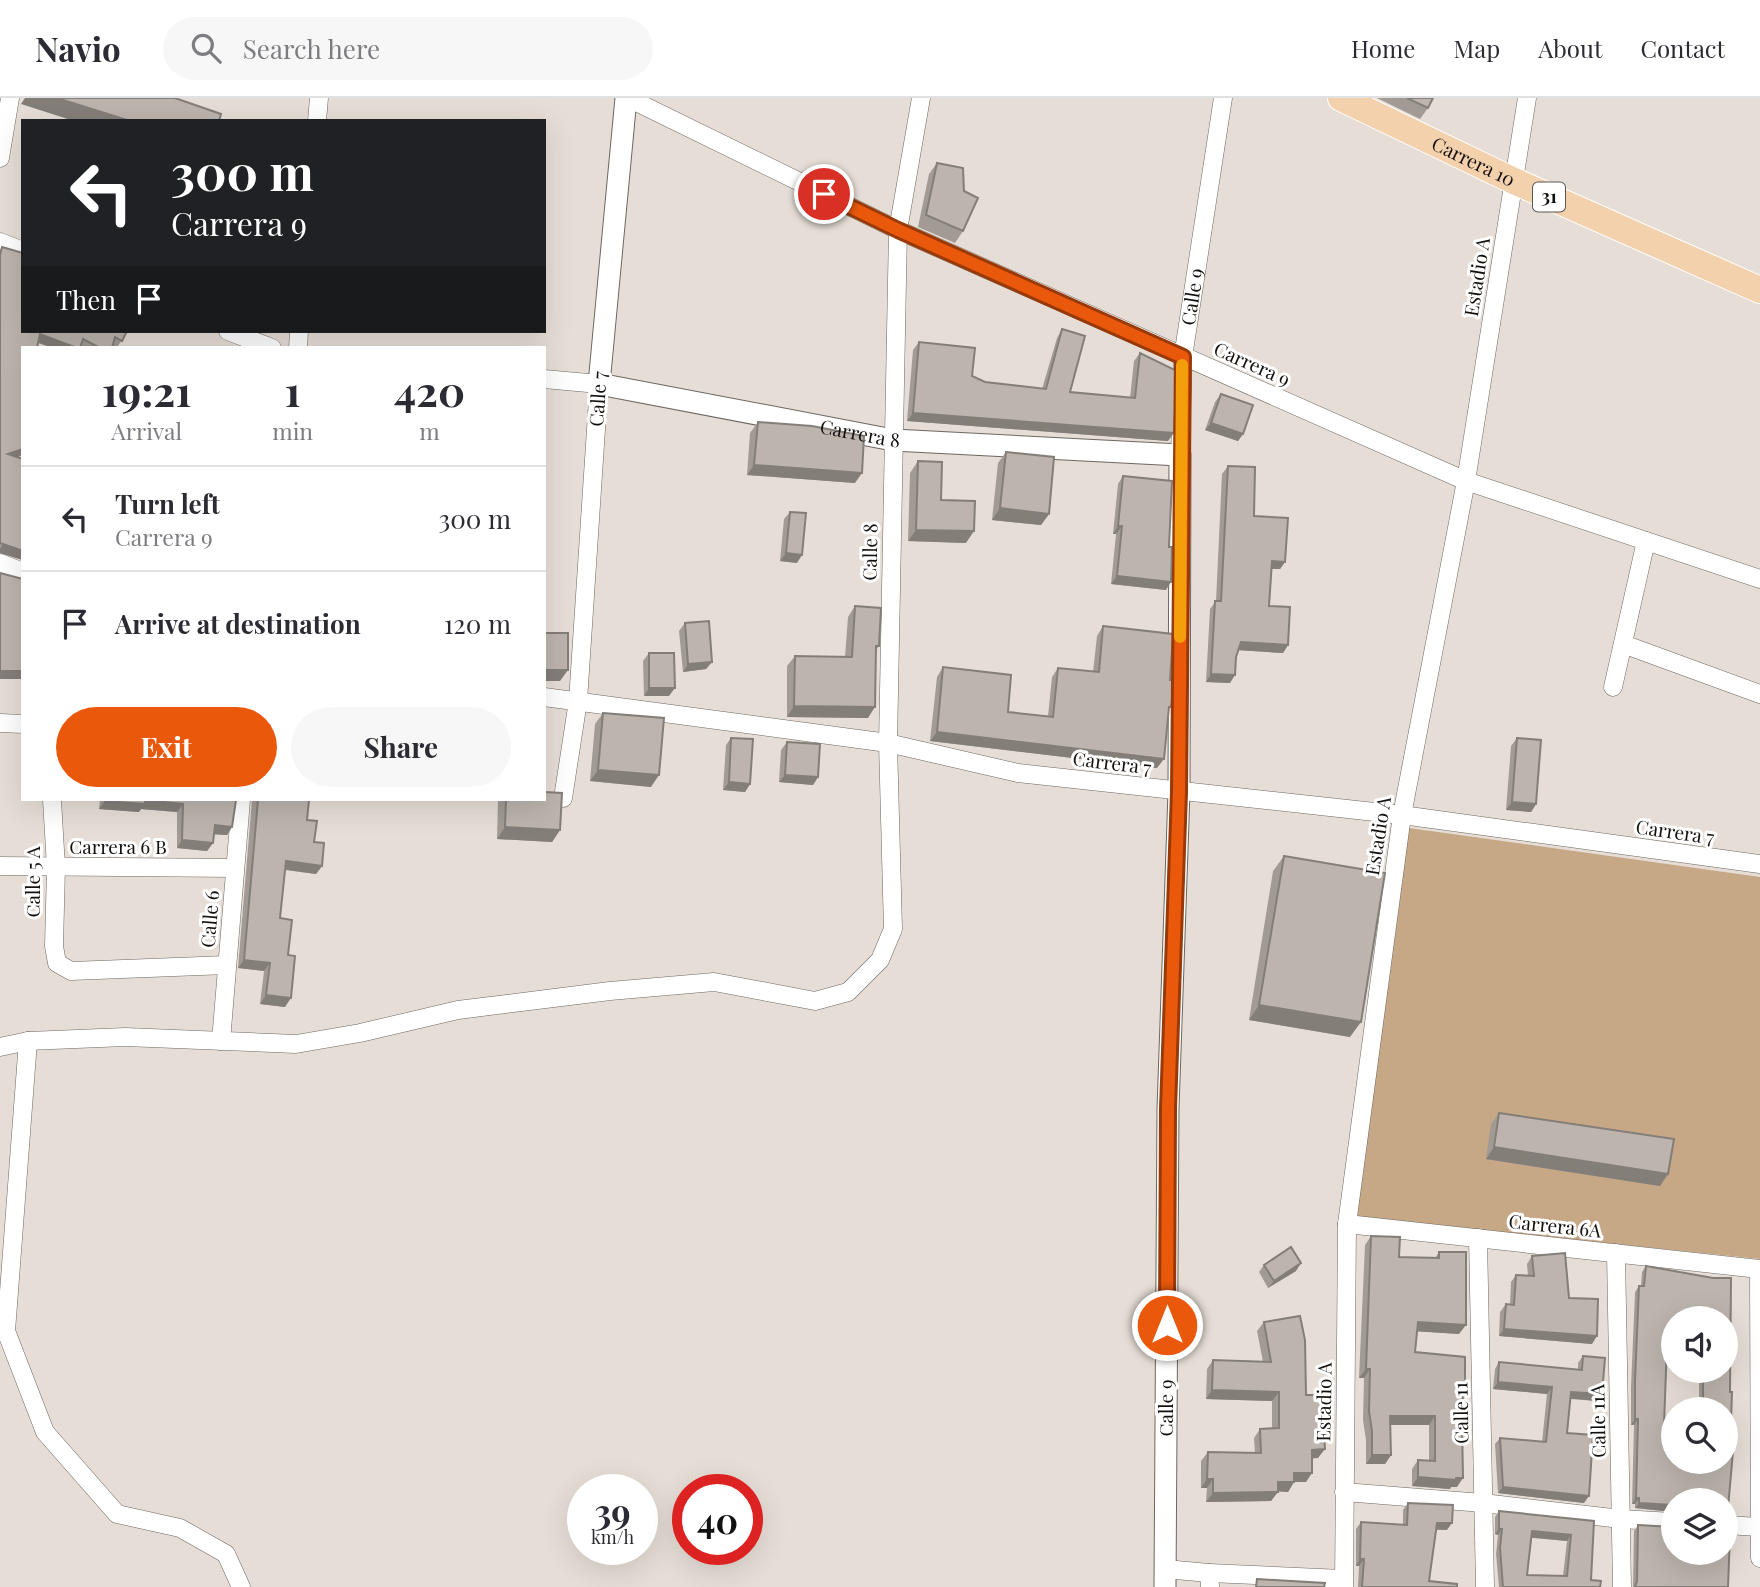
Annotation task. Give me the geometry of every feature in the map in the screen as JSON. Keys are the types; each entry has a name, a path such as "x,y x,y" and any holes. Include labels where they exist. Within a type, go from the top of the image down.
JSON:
{"main road":[{"name":"Carrera 10","path":"1341,98 1514,181 1760,290"}],"street":[{"path":"0,158 10,98"},
{"path":"317,119 319,98"},
{"name":"Carrera 9","path":"627,98 898,230 1466,481 1760,579"},
{"name":"Calle 7","path":"563,798 578,702 598,384 627,98"},
{"name":"Calle 8","path":"221,1041 296,1044 360,1033 458,1010 610,991 714,982 815,1001 848,992 880,960 893,929 888,743 898,230 921,98"},
{"name":"Calle 9","path":"1165,1578 1168,1109 1179,792 1183,357 1223,98"},
{"name":"Estadio A","path":"1344,1583 1347,1224 1402,816 1466,481 1527,98"},
{"path":"0,242 21,250"},
{"path":"233,333 267,346"},
{"name":"Carrera 8","path":"546,379 598,384 893,440 1180,455"},
{"path":"1613,687 1646,541"},
{"path":"0,563 21,571"},
{"path":"1623,644 1760,694"},
{"name":"Carrera 7","path":"546,697 888,743 1018,773 1402,816 1760,864"},
{"path":"0,723 21,724"},
{"name":"Calle 5 A","path":"52,801 56,867 54,946 57,963 71,971 227,965"},
{"name":"Calle 6","path":"221,1041 242,801"},
{"name":"Carrera 6 B","path":"0,866 236,869"},
{"path":"0,1047 28,1041 125,1037 221,1041"},
{"path":"28,1041 6,1331 15,1356 45,1432 117,1514 180,1528 226,1553 241,1587"},
{"name":"Carrera 6A","path":"1347,1224 1759,1269"},
{"name":"Calle 11","path":"1478,1238 1485,1587"},
{"name":"Calle 11A","path":"1616,1254 1622,1587"},
{"path":"1759,1269 1760,1558"},
{"path":"1344,1492 1661,1521"},
{"path":"1738,1526 1759,1527"},
{"path":"1165,1578 1344,1583"}],"shaded area":[{"path":"1409,828 1760,877 1760,1259 1355,1217"}],"building":[{"path":"57,98 175,98 221,114 220,119 124,119"},
{"path":"1407,98 1433,98 1428,108"},
{"path":"937,163 963,168 964,191 978,198 963,231 926,215"},
{"path":"2,247 21,252 21,333 126,333 122,341 115,337 113,346 96,346 83,339 81,346 72,346 40,334 37,346 21,346 21,450 8,454 21,458 21,550 0,543"},
{"path":"1062,329 1085,336 1070,392 1135,398 1140,353 1177,371 1174,433 913,413 919,342 975,348 972,376 985,382 1046,389"},
{"path":"1221,394 1253,405 1243,434 1211,423"},
{"path":"758,422 812,426 864,436 862,473 754,465"},
{"path":"1006,452 1054,457 1049,514 1000,508"},
{"path":"918,461 942,462 941,500 975,501 974,531 916,530"},
{"path":"1228,466 1255,467 1254,516 1288,518 1285,562 1272,561 1269,606 1290,607 1288,645 1241,642 1236,657 1235,675 1211,674 1215,601 1221,601"},
{"path":"1123,476 1172,481 1169,547 1172,547 1171,582 1117,576"},
{"path":"790,512 806,513 802,555 786,553"},
{"path":"0,573 21,578 21,671 0,671"},
{"path":"855,606 881,608 879,646 876,646 875,707 794,706 795,656 852,657"},
{"path":"709,621 712,662 688,664 685,623"},
{"path":"1103,626 1173,634 1170,680 1173,680 1173,694 1169,707 1164,759 937,732 943,667 1011,675 1008,712 1053,717 1058,668 1099,672"},
{"path":"546,633 568,633 568,670 546,670"},
{"path":"649,653 674,653 675,688 649,688"},
{"path":"603,713 664,718 659,775 598,770"},
{"path":"731,738 753,739 750,784 729,782"},
{"path":"1517,738 1541,740 1536,804 1512,802"},
{"path":"787,742 820,744 818,777 785,775"},
{"path":"546,792 562,793 560,830 505,827 506,801 546,801"},
{"path":"105,801 145,801 145,804"},
{"path":"154,801 236,801 232,827 215,825 213,843 182,840 183,804"},
{"path":"258,801 309,801 307,820 317,821 314,842 324,843 322,866 286,861 280,918 292,920 288,955 295,956 291,998 266,995 270,963 244,960"},
{"path":"1284,856 1385,873 1361,1022 1259,1005"},
{"path":"1499,1113 1674,1139 1668,1174 1494,1147"},
{"path":"1371,1236 1400,1237 1399,1257 1439,1258 1439,1252 1466,1252 1466,1325 1418,1322 1415,1352 1465,1357 1460,1422 1463,1478 1456,1480 1418,1477 1418,1460 1435,1461 1435,1416 1390,1416 1391,1455 1372,1455 1370,1369 1366,1369"},
{"path":"1291,1247 1301,1263 1274,1281 1264,1265"},
{"path":"1565,1253 1569,1298 1598,1299 1597,1336 1504,1329 1506,1304 1514,1305 1516,1275 1534,1276 1532,1256"},
{"path":"1646,1266 1713,1278 1731,1278 1731,1306 1661,1306 1661,1383 1666,1383 1665,1397 1661,1397 1661,1474 1731,1474 1730,1488 1661,1488 1661,1504 1639,1503 1639,1498 1636,1498 1638,1419 1635,1419 1635,1381 1639,1286 1644,1286"},
{"path":"1300,1316 1305,1340 1306,1395 1330,1395 1330,1414 1323,1414 1325,1449 1312,1450 1312,1473 1294,1473 1294,1482 1278,1482 1278,1492 1213,1493 1213,1479 1207,1479 1208,1452 1261,1453 1260,1429 1279,1428 1279,1392 1212,1390 1213,1360 1271,1362 1264,1322"},
{"path":"1583,1356 1605,1358 1602,1394 1571,1392 1567,1433 1593,1435 1589,1496 1503,1487 1500,1438 1546,1442 1552,1387 1498,1382 1499,1362 1582,1370"},
{"path":"1703,1383 1730,1383 1732,1397 1703,1397"},
{"path":"1408,1503 1453,1505 1452,1523 1437,1523 1429,1581 1457,1584 1457,1587 1362,1587 1364,1559 1360,1559 1361,1522 1407,1525"},
{"path":"1499,1511 1594,1521 1591,1580 1601,1581 1600,1587 1503,1587 1500,1548 1502,1529 1499,1529","holes":["1532,1531 1571,1535 1567,1576 1527,1575"]},
{"path":"1638,1525 1661,1526 1661,1565 1729,1565 1728,1587 1635,1587"},
{"path":"1257,1579 1325,1583 1324,1587 1256,1587"}],"slow traffic":[{"path":"1180,637 1182,365"}],"route":[{"path":"824,194 898,230 1183,357 1179,792 1168,1109 1167,1325"}]}
